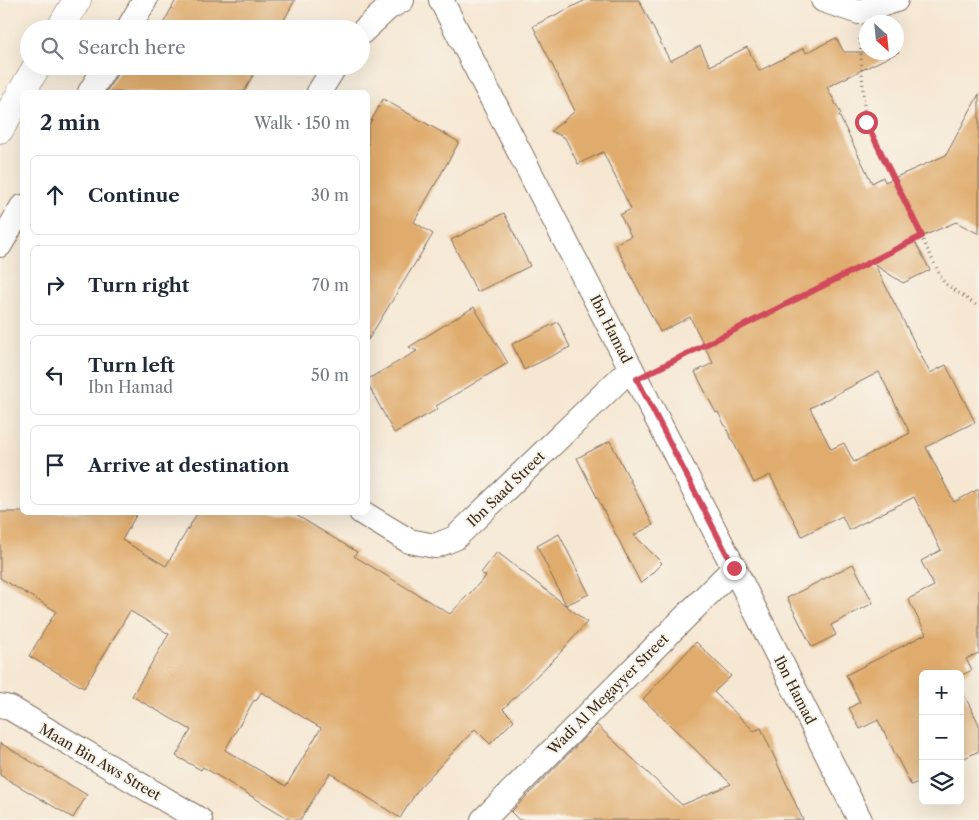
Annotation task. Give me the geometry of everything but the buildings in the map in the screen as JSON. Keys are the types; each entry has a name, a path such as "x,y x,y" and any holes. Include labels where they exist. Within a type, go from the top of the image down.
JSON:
{"main road":[{"path":"65,20 77,0"},
{"path":"24,90 33,75"},
{"path":"0,129 20,96"}],"street":[{"path":"133,20 145,0"},
{"path":"370,25 388,8 402,0"},
{"name":"Ibn Hamad","path":"441,0 734,568 860,820"},
{"path":"823,0 859,12 896,0"},
{"path":"91,90 100,75"},
{"path":"320,90 329,75"},
{"path":"0,245 20,210"},
{"name":"Ibn Saad Street","path":"366,515 409,541 435,546 456,538 634,374"},
{"name":"Wadi Al Megayyer Street","path":"483,820 734,568"},
{"name":"Maan Bin Aws Street","path":"0,706 10,708 200,820"}],"path":[{"path":"859,12 866,122 944,283 979,306"},
{"path":"634,374 922,236"}],"route":[{"path":"734,568 637,379 922,236 866,122"}]}
